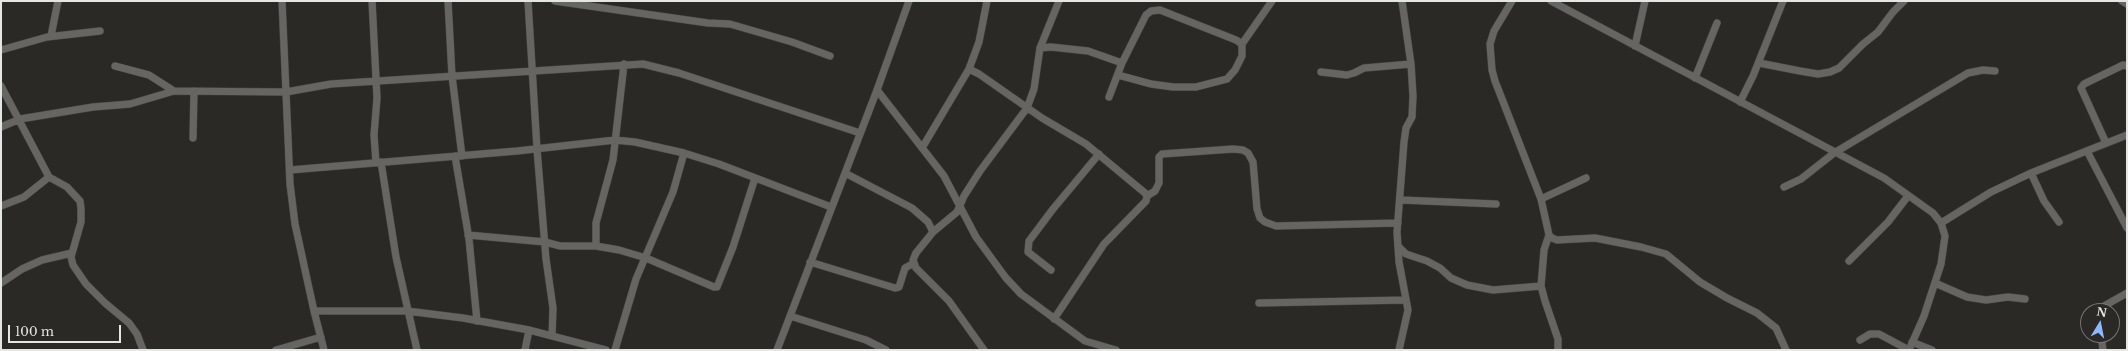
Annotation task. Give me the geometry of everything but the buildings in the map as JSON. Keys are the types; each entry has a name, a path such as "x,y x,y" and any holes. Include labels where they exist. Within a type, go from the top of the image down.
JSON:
{"street":[{"path":"51,36 58,1"},
{"path":"282,1 290,170 295,224 324,350"},
{"path":"372,1 377,102 374,116 374,145 379,162 407,311 417,350"},
{"path":"448,1 452,76 459,156 477,321"},
{"path":"528,1 537,149 545,242 553,308 552,336"},
{"path":"555,1 708,23 730,24 786,40 830,56"},
{"path":"777,350 877,90 909,1"},
{"path":"922,148 969,69 979,42 987,1"},
{"path":"810,262 895,288 899,287 905,268 914,263 916,253 933,232 956,212 980,170 1027,108 1034,90 1040,48 1059,1"},
{"path":"1118,75 1151,84 1173,87 1196,87 1227,79 1232,76 1242,56 1242,44 1272,1"},
{"path":"1399,350 1408,310 1405,300 1398,246 1398,223 1401,200 1404,142 1406,128 1412,117 1413,96 1411,64 1402,1"},
{"path":"1512,1 1494,31 1490,44 1490,59 1495,81 1541,199 1549,235 1544,250 1541,286 1544,301 1558,339 1558,350"},
{"path":"1550,1 1884,178 1932,213 1940,223 1944,236 1941,264 1924,316 1909,350 1879,334 1870,334 1860,340"},
{"path":"1635,46 1645,1"},
{"path":"1740,102 1783,1"},
{"path":"1758,62 1818,74 1830,72 1839,68 1863,44 1878,32 1893,12 1904,1"},
{"path":"2122,1 2127,4"},
{"path":"1109,97 1122,63 1146,15 1151,11 1160,10 1236,40 1242,44"},
{"path":"1695,78 1717,23"},
{"path":"1,50 51,36 100,31"},
{"path":"1040,48 1051,47 1088,51 1122,63"},
{"path":"596,246 596,223 613,160 624,64"},
{"path":"1,127 20,118 93,107 130,104 174,91 286,92 331,84 532,72 624,64 643,64 660,67 860,133"},
{"path":"1321,72 1347,74 1354,73 1364,68 1411,64"},
{"path":"2106,143 2081,88 2090,81 2123,65 2127,66"},
{"path":"115,66 149,75 174,91"},
{"path":"969,69 980,74 1027,108 1086,144 1147,196"},
{"path":"1784,187 1801,179 1834,152 1849,146 1914,104 1968,73 1983,70 1994,71"},
{"path":"1,86 20,118 49,177 67,187 80,201 81,222 72,253 73,265 86,284 105,303 129,323 137,334 143,350"},
{"path":"877,90 944,176 976,237 1006,278 1021,294 1054,320 1085,341 1116,350"},
{"path":"193,138 194,91"},
{"path":"1940,223 1991,192 2031,173 2127,135"},
{"path":"290,170 537,149 615,140 635,142 684,153 831,207"},
{"path":"1054,320 1104,244 1146,201 1147,196 1156,191 1158,162 1159,157 1162,154 1243,150 1248,153 1253,162 1257,209 1260,218 1265,222 1276,226 1398,223"},
{"path":"2087,151 2127,228"},
{"path":"614,350 636,279 673,192 684,153"},
{"path":"1051,270 1028,252 1029,241 1099,154"},
{"path":"845,173 912,208 928,222 933,232"},
{"path":"2031,173 2044,201 2059,222"},
{"path":"1,206 24,197 49,177"},
{"path":"468,235 545,242 560,246 596,246 646,258 714,288 717,287 730,255 755,178"},
{"path":"1541,199 1586,178"},
{"path":"1849,261 1888,222 1908,196"},
{"path":"1401,200 1496,204"},
{"path":"1549,235 1557,240 1595,238 1647,248 1666,254 1700,282 1726,298 1757,313 1776,328 1786,350"},
{"path":"1398,246 1406,254 1427,261 1440,268 1451,278 1467,285 1493,290 1541,286"},
{"path":"1,282 22,269 42,260 72,253"},
{"path":"914,263 949,301 984,350"},
{"path":"1935,283 1973,298 1986,300 2008,297 2025,299"},
{"path":"2109,303 2127,293"},
{"path":"1259,303 1405,300"},
{"path":"314,311 407,311 529,330 606,350"},
{"path":"790,316 866,340 886,350"},
{"path":"525,350 529,330"},
{"path":"276,350 321,337"},
{"path":"1912,342 1932,350"}]}
